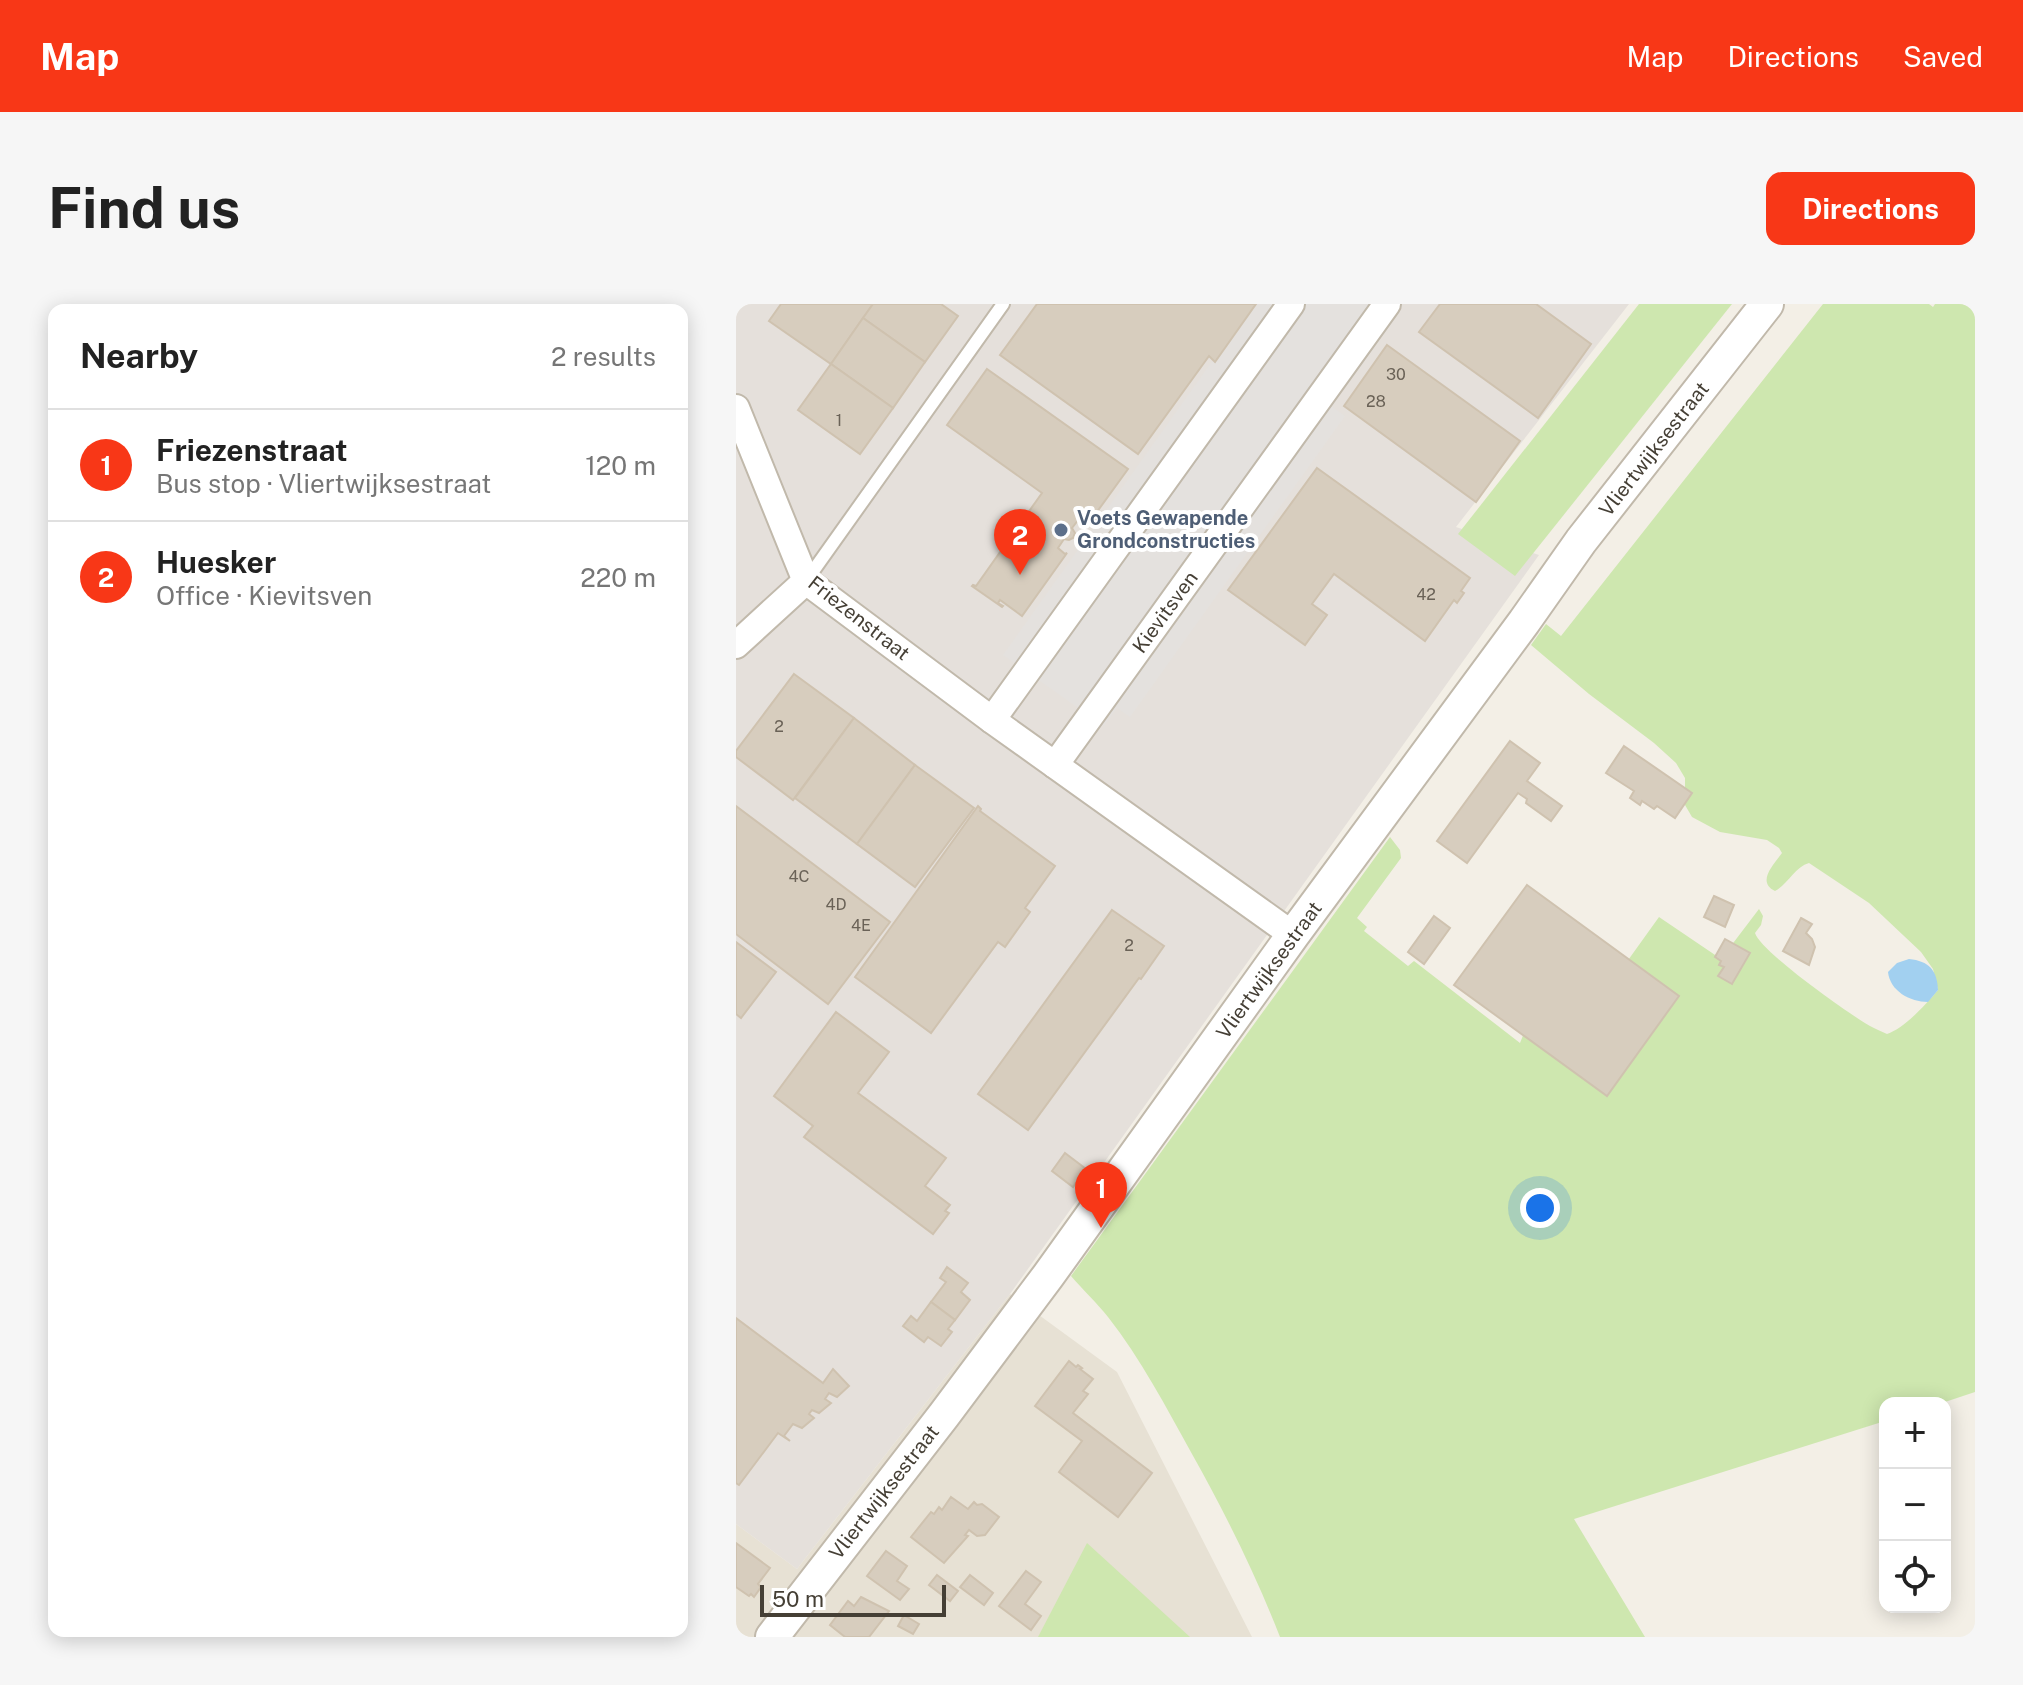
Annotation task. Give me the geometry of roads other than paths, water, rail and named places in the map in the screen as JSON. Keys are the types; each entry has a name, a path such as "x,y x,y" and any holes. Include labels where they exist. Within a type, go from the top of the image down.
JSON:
{"street":[{"path":"992,720 1291,304"},
{"name":"Kievitsven","path":"1055,765 1387,304"},
{"name":"Vliertwijksestraat","path":"772,1637 1048,1276 1581,541 1767,304"},
{"name":"Friezenstraat","path":"736,408 806,581 992,720 1293,935"},
{"path":"736,645 806,581"}],"lane":[{"path":"806,581 1003,304"}],"water":[{"path":"1909,959 1927,964 1934,972 1938,990 1928,1002 1902,994 1890,979 1888,972 1897,963"}],"place":[{"name":"Voets Gewapende Grondconstructies","path":"1061,530"},
{"name":"Huesker","path":"1020,575"},
{"name":"Friezenstraat","path":"1101,1228"}]}
